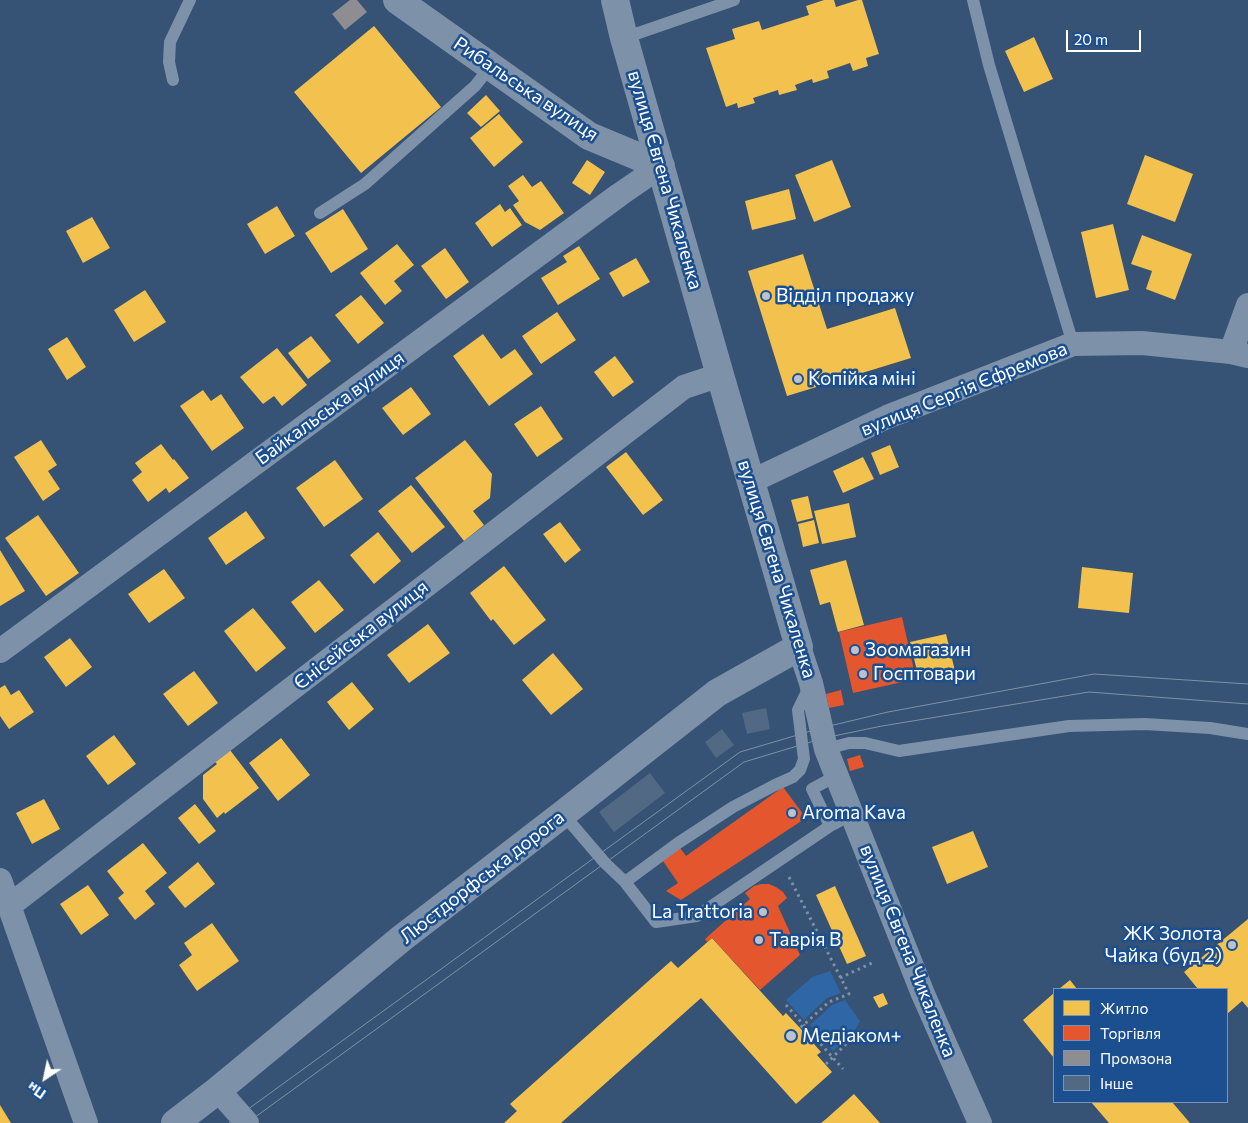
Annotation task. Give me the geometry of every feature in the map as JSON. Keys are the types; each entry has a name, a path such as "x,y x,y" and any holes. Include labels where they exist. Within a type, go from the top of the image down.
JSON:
{"street":[{"name":"Рибальська вулиця","path":"397,0 590,136 661,166"},
{"name":"вулиця Євгена Чикаленка","path":"615,0 624,38 750,482 811,683 826,749 923,994 980,1123"},
{"name":"Байкальська вулиця","path":"0,651 618,195 661,166"},
{"path":"1240,354 1248,305"},
{"name":"вулиця Сергія Єфремова","path":"750,482 887,417 1073,344 1142,343 1240,354"},
{"name":"Єнісейська вулиця","path":"9,906 684,387 720,375"},
{"name":"Люстдорфська дорога","path":"175,1123 218,1090 402,938 564,814 717,693 799,647"},
{"path":"0,880 86,1123"},
{"path":"218,1090 247,1123"}],"lane":[{"path":"174,80 169,62 170,42 190,0"},
{"path":"624,38 734,0"},
{"path":"973,0 989,65 1073,344"},
{"path":"320,213 366,184 475,86 491,66"},
{"path":"625,882 678,843 733,807 775,784 793,777 800,770 804,759 798,710 811,683"},
{"path":"826,749 849,743 865,743 899,751 1069,726 1145,724 1210,728 1248,734"},
{"path":"830,826 812,789 836,776"},
{"path":"564,814 605,863 625,882 656,922 697,916 830,826 852,815"}],"path":[{"path":"780,860 849,994 829,1002 800,1028"},
{"path":"840,978 874,962"},
{"path":"786,1005 843,1069"},
{"path":"826,1064 862,1028"}],"shaded area":[{"path":"830,971 841,993 827,998 804,1020 786,1000 812,977"},
{"path":"845,1000 860,1021 855,1030 833,1051 810,1025 832,1005"}],"building: Житло":[{"path":"824,0 834,0 836,7 862,0 879,54 866,58 868,66 853,71 850,63 827,71 829,78 813,83 812,79 795,85 797,90 779,95 778,90 753,98 755,103 738,108 737,103 726,107 706,48 735,39 732,29 759,21 762,30 809,15 806,6"},
{"path":"374,26 441,107 361,173 294,92"},
{"path":"1034,37 1053,79 1024,92 1005,51"},
{"path":"486,95 500,111 481,127 467,113"},
{"path":"499,114 523,142 494,167 470,138"},
{"path":"1145,155 1193,174 1175,222 1127,204"},
{"path":"587,160 605,172 590,195 572,183"},
{"path":"832,160 851,207 814,222 795,175"},
{"path":"523,175 532,187 541,181 564,213 540,230 525,222 513,205 519,201 508,186"},
{"path":"789,189 796,219 752,230 745,201"},
{"path":"500,204 505,212 510,208 522,225 492,247 475,223"},
{"path":"277,206 295,236 265,254 247,224"},
{"path":"343,209 368,249 331,273 305,233"},
{"path":"92,217 110,248 83,263 66,231"},
{"path":"1113,224 1129,290 1096,298 1081,232"},
{"path":"1142,235 1192,254 1175,300 1146,289 1152,271 1131,264"},
{"path":"397,244 414,265 394,281 402,291 385,305 360,273"},
{"path":"579,246 600,279 558,305 541,278 567,262 563,256"},
{"path":"445,248 469,282 446,299 421,266"},
{"path":"803,254 827,329 895,308 911,358 787,396 748,271"},
{"path":"636,258 650,282 623,297 609,273"},
{"path":"145,290 166,322 134,342 114,310"},
{"path":"361,295 384,323 358,344 335,315"},
{"path":"557,312 576,340 541,364 522,336"},
{"path":"483,334 501,359 515,349 533,374 489,406 453,356"},
{"path":"311,336 331,361 308,379 288,353"},
{"path":"67,337 86,367 67,380 48,349"},
{"path":"277,348 307,385 282,406 274,396 263,404 240,377"},
{"path":"615,356 634,382 613,397 594,372"},
{"path":"411,387 431,414 403,435 382,408"},
{"path":"203,390 211,401 221,394 244,428 212,451 180,406"},
{"path":"541,406 563,439 537,457 514,424"},
{"path":"41,440 57,465 48,471 60,489 43,501 14,457"},
{"path":"465,440 492,474 490,498 473,511 484,525 464,541 415,478"},
{"path":"161,444 189,478 169,493 166,488 148,502 132,480 142,472 135,463"},
{"path":"890,445 899,467 880,475 871,453"},
{"path":"626,452 663,500 643,515 606,467"},
{"path":"863,457 874,479 843,493 833,471"},
{"path":"335,460 363,499 324,527 296,488"},
{"path":"411,485 445,527 412,553 378,511"},
{"path":"808,496 813,518 797,522 791,500"},
{"path":"849,503 856,537 822,544 814,511"},
{"path":"246,511 265,538 226,565 208,538"},
{"path":"38,515 79,573 46,596 5,538"},
{"path":"814,520 819,543 803,547 798,524"},
{"path":"560,522 581,550 565,563 543,534"},
{"path":"378,532 401,561 374,584 350,555"},
{"path":"0,550 25,591 0,606"},
{"path":"846,560 864,625 838,632 830,602 820,605 810,570"},
{"path":"504,566 546,620 514,645 493,619 491,621 470,593"},
{"path":"1082,567 1133,573 1129,613 1078,608"},
{"path":"164,569 185,598 149,623 128,594"},
{"path":"319,580 344,610 315,633 291,602"},
{"path":"253,608 286,648 256,672 224,631"},
{"path":"428,624 450,653 409,683 387,655"},
{"path":"946,634 955,671 919,679 910,642"},
{"path":"70,638 92,667 66,687 44,657"},
{"path":"553,653 583,689 551,715 522,680"},
{"path":"194,671 218,703 188,726 163,694"},
{"path":"352,682 374,709 349,730 327,702"},
{"path":"5,685 11,695 19,690 34,712 9,729 0,716 0,688"},
{"path":"114,735 136,764 108,785 86,756"},
{"path":"281,738 310,775 278,801 249,763"},
{"path":"230,750 259,788 217,818 203,799 203,775"},
{"path":"44,799 60,829 32,844 16,813"},
{"path":"195,804 216,831 199,844 178,818"},
{"path":"973,831 988,867 947,884 932,847"},
{"path":"143,843 167,873 145,891 155,904 135,920 118,898 124,893 107,871"},
{"path":"198,862 215,884 185,908 168,887"},
{"path":"88,885 109,915 81,935 60,904"},
{"path":"835,886 866,956 847,964 816,895"},
{"name":"ЖК Золота Чайка (буд 2)","path":"1248,919 1248,1008 1242,1001 1228,1013 1228,988 1197,988 1184,972"},
{"path":"212,923 239,961 197,991 179,965 192,955 184,943"},
{"path":"712,938 783,1016 786,1013 800,1028 821,1052 817,1055 832,1072 796,1104 701,998 561,1123 504,1123 517,1111 510,1104 671,961 678,968"},
{"path":"1070,980 1076,988 1060,988"},
{"path":"883,993 888,1004 879,1008 873,997"},
{"path":"1053,994 1053,1057 1023,1020"},
{"path":"854,1094 880,1123 821,1123 826,1119"},
{"path":"1092,1103 1173,1103 1190,1123 1109,1123"},
{"path":"0,1105 11,1123 0,1123"}],"building: Торгівля":[{"path":"902,617 916,679 853,693 839,632"},
{"path":"841,690 844,705 829,708 826,694"},
{"path":"860,755 864,767 850,771 847,759"},
{"path":"783,787 806,818 681,900 666,891 678,883 661,858 678,845 686,856"},
{"path":"769,884 776,887 787,898 778,906 800,955 760,990 712,938 707,942 705,939 750,899 745,893 754,886"}],"building: Промзона":[{"path":"350,0 357,0 367,12 345,30 332,14"}],"building: Інше":[{"path":"766,708 770,729 747,734 742,713"},
{"path":"722,729 734,745 716,758 705,742"},
{"path":"650,773 665,793 614,832 599,812"}],"tram line":[{"path":"229,1123 740,752 821,728 888,712 1094,674 1248,684"},
{"path":"247,1123 744,762 824,738 882,726 1089,692 1248,704"}],"place":[{"name":"Відділ продажу","path":"766,296"},
{"name":"Копійка міні","path":"798,379"},
{"name":"Зоомагазин","path":"855,650"},
{"name":"Госптовари","path":"863,674"},
{"name":"Aroma Kava","path":"792,813"},
{"name":"La Trattoria","path":"763,912"},
{"name":"Таврія В","path":"759,940"},
{"name":"ЖК Золота Чайка (буд 2)","path":"1232,945"},
{"name":"Медіаком+","path":"791,1036"}]}
